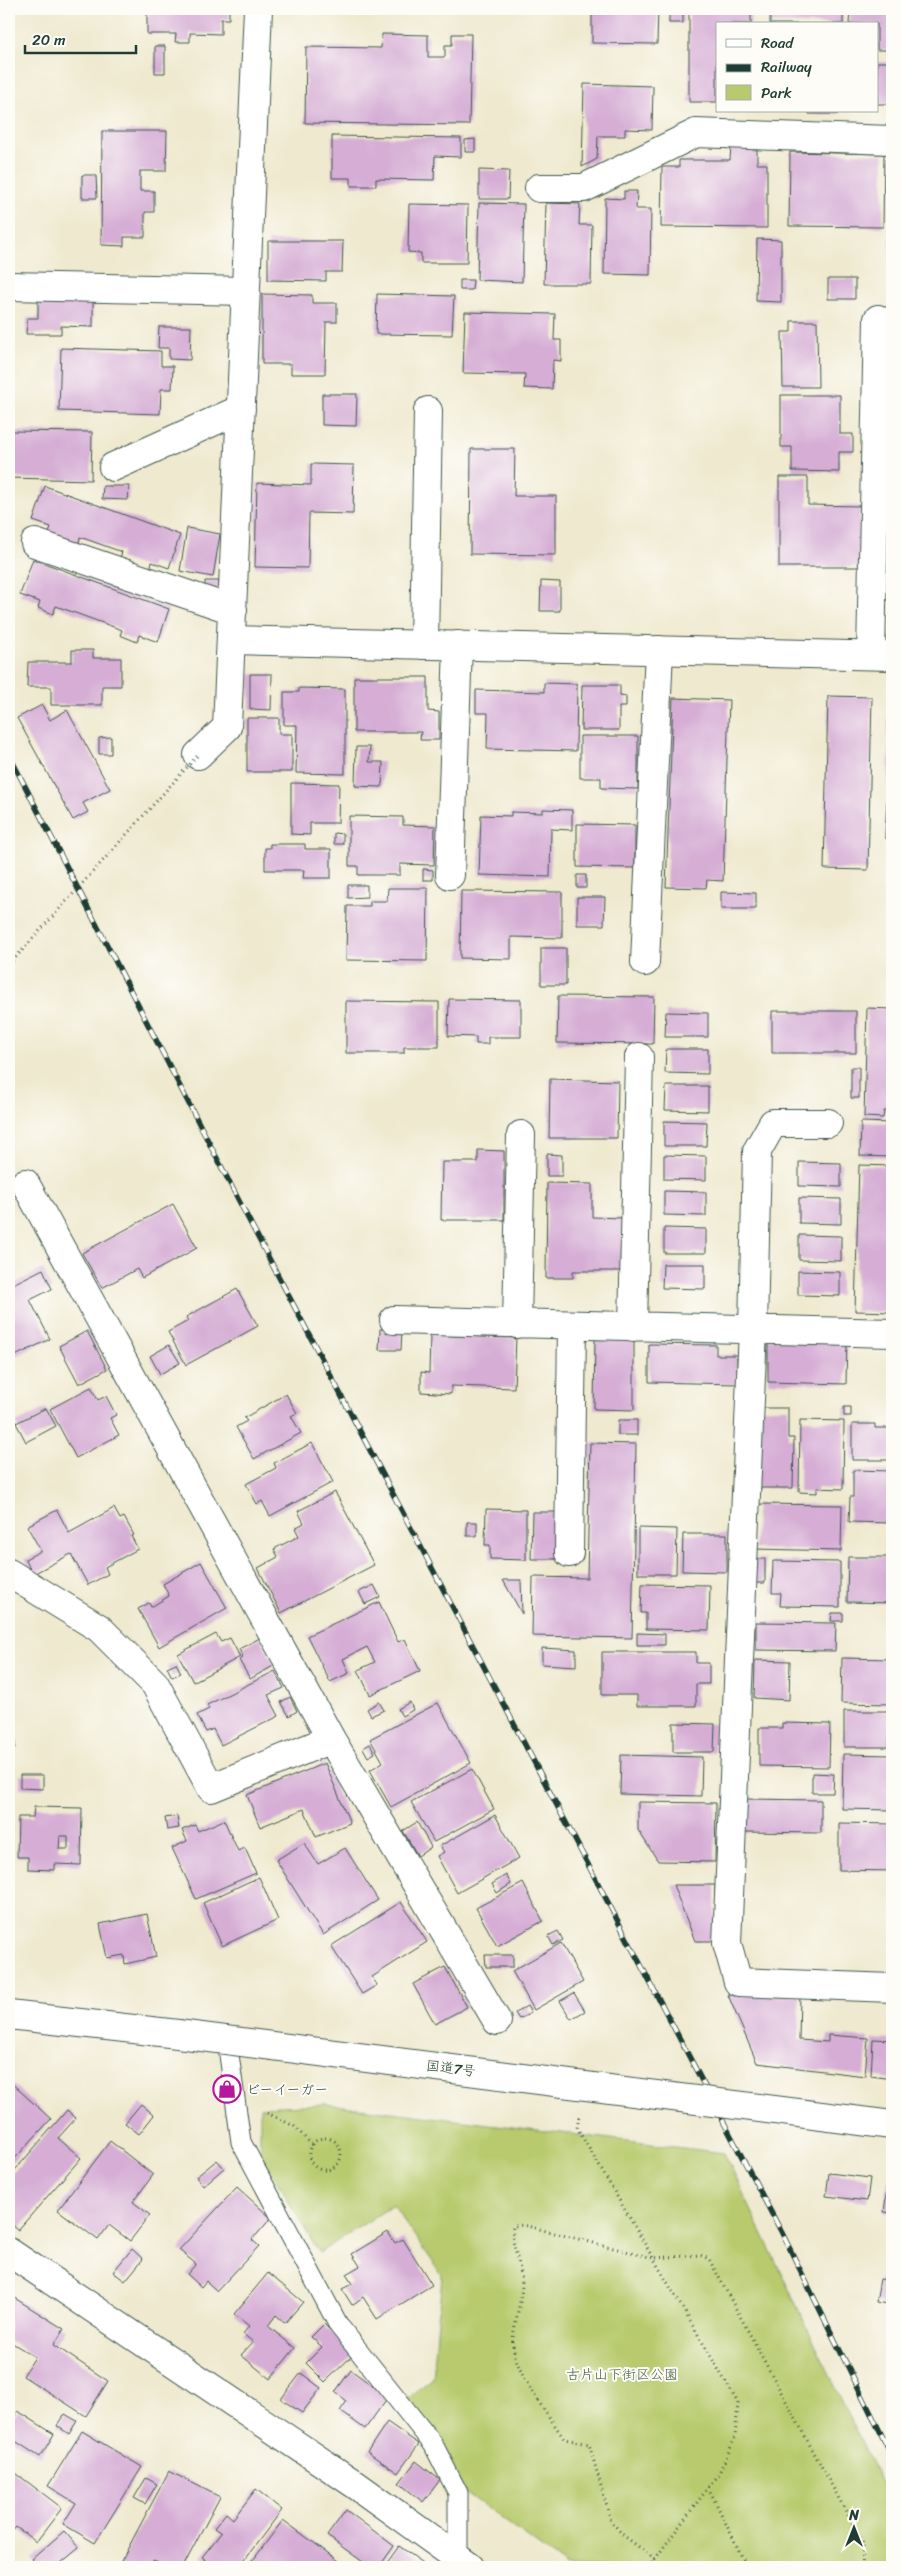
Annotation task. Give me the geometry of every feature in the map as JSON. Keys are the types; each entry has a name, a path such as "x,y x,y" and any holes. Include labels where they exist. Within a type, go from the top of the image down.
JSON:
{"main road":[{"path":"198,755 227,727 258,9"},
{"path":"539,188 584,188 696,133 892,140"},
{"path":"9,286 246,291"},
{"path":"232,640 882,656 878,319"},
{"path":"113,467 242,409"},
{"path":"424,645 428,411"},
{"path":"35,543 233,610"},
{"path":"450,875 458,645"},
{"path":"645,962 659,650"},
{"path":"633,1327 639,1056"},
{"path":"828,1123 773,1123 757,1150 753,1329 728,1943 738,1982 892,1988"},
{"path":"517,1324 521,1135"},
{"path":"24,1183 332,1739 497,2021"},
{"path":"394,1320 892,1333"},
{"path":"569,1553 572,1326"},
{"path":"9,1573 99,1628 155,1684 211,1788 332,1739"},
{"name":"国道7号","path":"9,2015 227,2040 892,2125"},
{"path":"9,2253 356,2484 464,2563"}],"lane":[{"path":"227,2040 241,2142 339,2326 433,2444 458,2492 464,2563"}],"path":[{"path":"9,965 198,755"},
{"path":"235,2097 294,2126 312,2145"},
{"path":"580,2110 577,2128 738,2403 735,2438 719,2473 648,2567"},
{"path":"326,2139 335,2142 340,2152 339,2162 326,2170 316,2168 309,2155 312,2145 316,2141 326,2139"},
{"path":"654,2559 623,2535 611,2521 589,2444 564,2439 519,2368 513,2340 522,2300 522,2279 512,2234 513,2226 523,2225 653,2258 700,2255 710,2259 863,2543 862,2567"},
{"path":"708,2487 747,2567"}],"green space":[{"name":"古片山下街区公園","path":"326,2104 724,2153 892,2506 892,2567 564,2567 565,2565 468,2494 406,2399 433,2378 442,2275 393,2205 319,2253 260,2153 260,2107"}],"building":[{"path":"147,9 229,9 229,19 221,19 221,34 190,33 190,42 175,42 176,34 147,34"},
{"path":"592,9 658,9 657,44 592,43"},
{"path":"669,9 683,9 683,23 669,23"},
{"path":"689,9 751,9 751,22 716,22 716,102 689,102"},
{"path":"770,9 843,9 843,22 770,22"},
{"path":"850,9 892,9 892,31 889,31 889,50 878,50 878,22 849,22"},
{"path":"382,34 428,35 428,57 445,57 445,45 452,45 452,34 471,34 469,125 305,123 306,47 381,48"},
{"path":"155,46 165,46 165,73 155,73"},
{"path":"878,62 892,62 892,104 878,104"},
{"path":"584,84 653,86 652,130 625,129 625,136 598,136 597,159 582,167"},
{"path":"809,112 838,112 838,114 809,114"},
{"path":"102,131 167,131 166,171 140,171 140,191 154,191 154,212 145,212 145,237 124,237 124,246 101,245"},
{"path":"332,136 461,138 461,157 435,156 434,180 376,179 376,186 351,186 351,178 332,178"},
{"path":"475,139 475,152 465,152 465,140"},
{"path":"731,145 757,145 757,164 767,164 767,228 661,227 662,167 679,167 679,160 730,160"},
{"path":"790,152 884,154 883,227 789,226"},
{"path":"479,170 509,171 508,199 479,199"},
{"path":"82,175 96,175 97,198 82,198"},
{"path":"624,191 637,191 636,209 651,209 650,275 604,274 605,198 624,199"},
{"path":"479,203 524,204 522,282 477,280"},
{"path":"546,203 580,204 579,225 592,225 591,284 544,284"},
{"path":"409,204 468,205 467,263 421,263 421,253 408,252"},
{"path":"890,234 892,234 892,284 889,284"},
{"path":"757,239 781,240 781,302 756,301"},
{"path":"268,241 343,241 342,272 326,272 326,281 268,280"},
{"path":"828,279 855,279 855,299 828,299"},
{"path":"460,280 473,280 472,290 460,290"},
{"path":"38,293 93,295 93,327 61,326 61,334 26,334 27,318 38,318"},
{"path":"262,294 312,295 312,303 337,303 337,322 326,322 325,374 291,374 291,364 262,364"},
{"path":"377,294 454,296 452,335 376,334"},
{"path":"465,312 555,314 554,340 561,340 561,361 553,360 552,389 524,388 525,374 463,373"},
{"path":"791,321 817,321 818,387 783,387 782,332 791,332"},
{"path":"159,327 191,327 190,360 169,359 169,348 158,348"},
{"path":"61,348 161,351 161,366 173,366 172,389 161,389 160,414 59,411"},
{"path":"322,394 357,394 356,426 322,425"},
{"path":"781,395 840,395 840,434 853,434 853,452 839,452 839,472 792,471 792,447 781,447"},
{"path":"9,431 92,432 91,480 9,478"},
{"path":"471,449 515,449 514,496 556,496 556,555 470,554"},
{"path":"311,464 354,465 353,514 309,513 308,568 255,567 257,483 311,485"},
{"path":"779,477 808,477 808,505 860,506 860,567 779,567"},
{"path":"45,486 180,535 169,568 152,562 150,569 120,558 122,552 80,537 79,543 49,533 51,527 33,521"},
{"path":"103,486 129,486 128,500 102,499"},
{"path":"187,528 220,534 213,577 180,571"},
{"path":"33,559 169,609 158,642 139,635 137,642 120,635 122,630 56,606 53,614 38,608 40,602 20,595"},
{"path":"205,581 219,581 218,594 205,594"},
{"path":"541,581 560,582 560,611 540,611"},
{"path":"72,650 93,650 93,658 121,658 121,686 102,686 102,705 51,705 51,687 27,687 28,662 72,662"},
{"path":"250,674 272,674 271,710 250,709"},
{"path":"354,677 428,677 428,711 439,712 439,740 420,740 421,732 354,732"},
{"path":"544,683 577,684 576,751 487,749 488,713 476,713 476,690 544,692"},
{"path":"582,685 620,685 620,695 626,696 626,707 619,707 619,730 581,730"},
{"path":"299,688 345,689 345,774 296,773 297,725 284,725 284,692 299,692"},
{"path":"828,696 872,697 868,870 824,869"},
{"path":"889,697 892,697 892,735 888,735"},
{"path":"673,698 729,700 723,881 707,880 706,888 666,887"},
{"path":"42,705 50,720 67,710 110,789 83,803 88,812 73,820 17,718"},
{"path":"247,718 279,718 279,734 292,734 292,772 247,772"},
{"path":"580,736 638,736 638,789 601,788 601,778 580,778"},
{"path":"111,737 111,754 99,754 99,738"},
{"path":"356,747 370,747 369,762 383,762 382,787 355,786"},
{"path":"889,749 892,749 892,788 888,788"},
{"path":"291,783 339,784 338,823 310,823 310,835 291,834"},
{"path":"887,799 892,799 892,838 885,838"},
{"path":"543,809 572,810 572,830 551,829 550,877 479,875 481,815 511,816 511,812 543,813"},
{"path":"349,816 403,817 403,825 435,826 434,865 400,864 400,875 358,875 358,866 349,866"},
{"path":"577,824 635,825 635,868 577,867"},
{"path":"334,833 343,834 343,844 334,844"},
{"path":"270,844 305,844 305,849 331,849 331,878 303,878 304,870 265,870 265,848 270,848"},
{"path":"423,869 433,870 433,880 423,880"},
{"path":"577,875 586,875 586,888 577,888"},
{"path":"348,885 367,885 367,897 348,898"},
{"path":"388,888 428,888 427,961 346,960 347,906 370,906 370,901 387,901"},
{"path":"461,891 562,892 562,938 511,937 511,959 460,958"},
{"path":"721,892 756,893 756,909 721,909"},
{"path":"577,897 605,897 604,925 577,925"},
{"path":"541,948 566,948 566,985 541,985"},
{"path":"558,996 654,997 653,1044 557,1043"},
{"path":"449,999 521,1000 521,1037 488,1037 488,1044 476,1044 476,1037 448,1036"},
{"path":"346,1001 439,1002 439,1047 404,1047 404,1053 346,1053"},
{"path":"867,1008 892,1009 892,1111 884,1111 883,1118 864,1117"},
{"path":"772,1011 856,1011 856,1053 772,1053"},
{"path":"666,1012 708,1013 708,1037 665,1037"},
{"path":"666,1049 708,1049 708,1074 665,1073"},
{"path":"851,1067 859,1067 859,1098 851,1098"},
{"path":"550,1079 618,1081 617,1138 549,1138"},
{"path":"666,1086 708,1086 708,1111 665,1110"},
{"path":"664,1121 707,1122 706,1146 664,1146"},
{"path":"861,1122 892,1123 892,1157 860,1156"},
{"path":"478,1150 504,1151 504,1220 441,1220 442,1162 478,1162"},
{"path":"547,1154 562,1155 562,1176 547,1176"},
{"path":"664,1155 706,1156 706,1180 664,1179"},
{"path":"799,1162 841,1163 841,1187 799,1186"},
{"path":"859,1165 892,1166 892,1312 855,1311"},
{"path":"547,1183 592,1184 592,1217 623,1218 622,1271 573,1271 573,1278 546,1278"},
{"path":"664,1191 706,1192 706,1216 664,1215"},
{"path":"799,1198 841,1199 841,1224 799,1223"},
{"path":"173,1204 197,1248 142,1278 137,1269 102,1288 82,1253"},
{"path":"664,1228 706,1229 706,1253 664,1253"},
{"path":"799,1235 841,1236 841,1261 799,1260"},
{"path":"663,1264 705,1264 705,1289 662,1288"},
{"path":"43,1269 52,1289 30,1300 50,1339 9,1359 9,1286"},
{"path":"798,1271 840,1272 840,1296 798,1295"},
{"path":"237,1289 258,1326 186,1365 168,1332 188,1321 186,1317"},
{"path":"380,1329 402,1330 401,1350 379,1350"},
{"path":"87,1331 107,1369 79,1384 59,1346"},
{"path":"430,1335 516,1338 514,1388 451,1386 451,1394 421,1392 421,1372 429,1373"},
{"path":"595,1339 634,1339 634,1410 594,1409"},
{"path":"768,1339 847,1340 846,1384 768,1382"},
{"path":"649,1344 716,1345 716,1355 737,1355 737,1384 649,1382"},
{"path":"169,1345 180,1363 160,1374 150,1356"},
{"path":"91,1387 98,1400 106,1396 116,1415 110,1418 119,1435 76,1458 50,1409"},
{"path":"286,1394 297,1413 291,1416 301,1433 254,1459 236,1427 247,1421 244,1418"},
{"path":"844,1407 851,1407 851,1416 844,1416"},
{"path":"46,1408 56,1426 26,1442 16,1423"},
{"path":"756,1408 788,1408 788,1438 794,1438 793,1488 755,1488"},
{"path":"618,1420 637,1420 637,1435 618,1435"},
{"path":"800,1420 844,1421 843,1489 817,1488 817,1493 799,1492"},
{"path":"852,1424 875,1424 875,1428 892,1428 892,1460 852,1460"},
{"path":"312,1443 333,1482 270,1516 262,1501 257,1504 246,1484 276,1468 274,1463"},
{"path":"590,1443 636,1444 632,1638 532,1636 533,1577 587,1578"},
{"path":"853,1470 892,1471 892,1523 849,1522 850,1497 853,1497"},
{"path":"335,1492 374,1565 281,1613 258,1568 278,1557 274,1549 299,1536 295,1528 304,1523 298,1511"},
{"path":"756,1504 842,1505 841,1551 755,1549"},
{"path":"114,1508 120,1519 124,1517 134,1535 131,1536 138,1549 105,1567 108,1574 88,1585 71,1554 33,1574 25,1559 41,1551 27,1526 57,1510 69,1533"},
{"path":"486,1509 526,1510 526,1560 490,1559 490,1545 485,1545"},
{"path":"532,1512 561,1512 560,1559 531,1559"},
{"path":"467,1522 477,1522 477,1536 467,1536"},
{"path":"638,1528 677,1529 676,1574 638,1574"},
{"path":"683,1534 727,1534 727,1572 682,1571"},
{"path":"848,1557 892,1557 892,1603 847,1602"},
{"path":"752,1559 765,1559 765,1583 752,1583"},
{"path":"773,1561 840,1562 840,1607 780,1606 781,1593 772,1593"},
{"path":"201,1562 227,1608 159,1647 138,1609 149,1603 151,1607 169,1596 163,1584"},
{"path":"503,1580 521,1580 522,1614"},
{"path":"642,1584 710,1585 709,1630 646,1629 646,1613 641,1613"},
{"path":"374,1585 380,1597 365,1604 359,1592"},
{"path":"379,1602 398,1642 405,1639 420,1671 370,1695 358,1670 375,1662 367,1647 343,1659 349,1673 330,1682 307,1636"},
{"path":"832,1613 843,1613 843,1621 831,1621"},
{"path":"756,1622 836,1623 835,1651 756,1650"},
{"path":"637,1633 665,1634 665,1645 637,1645"},
{"path":"216,1634 221,1642 230,1638 240,1657 193,1682 178,1654"},
{"path":"260,1638 275,1665 250,1679 239,1660 243,1657 239,1649"},
{"path":"542,1648 576,1650 576,1666 542,1664"},
{"path":"602,1652 696,1652 696,1663 709,1663 709,1684 696,1684 696,1706 637,1706 637,1695 602,1695"},
{"path":"842,1658 892,1659 892,1704 841,1703"},
{"path":"755,1660 790,1661 789,1700 754,1698"},
{"path":"176,1663 181,1673 172,1677 167,1667"},
{"path":"275,1671 284,1688 268,1695 279,1716 221,1745 213,1729 206,1732 197,1715 209,1709 207,1705"},
{"path":"290,1697 297,1711 289,1716 281,1702"},
{"path":"379,1702 384,1710 371,1716 367,1709"},
{"path":"410,1702 413,1710 402,1716 398,1709"},
{"path":"438,1703 471,1763 391,1807 370,1770 383,1762 370,1739"},
{"path":"844,1711 890,1711 889,1747 844,1747"},
{"path":"673,1723 715,1724 714,1752 673,1752"},
{"path":"782,1723 830,1724 829,1767 759,1766 759,1728 782,1728"},
{"path":"9,1732 15,1732 15,1748 9,1748"},
{"path":"370,1744 375,1753 368,1757 363,1748"},
{"path":"843,1754 892,1755 892,1810 842,1809"},
{"path":"621,1755 702,1757 701,1796 620,1794"},
{"path":"325,1763 350,1823 316,1837 304,1809 260,1827 247,1795"},
{"path":"472,1769 494,1809 434,1842 411,1802"},
{"path":"812,1773 834,1774 833,1793 812,1793"},
{"path":"20,1775 43,1775 43,1789 20,1788"},
{"path":"745,1799 821,1800 821,1833 745,1832"},
{"path":"638,1802 716,1803 715,1862 658,1861 638,1830"},
{"path":"34,1807 82,1808 81,1865 54,1864 54,1870 28,1869 28,1857 17,1857 18,1817 33,1817","holes":["60,1836 68,1836 68,1849 59,1849"]},
{"path":"495,1815 519,1858 457,1893 437,1856 444,1852 440,1846"},
{"path":"177,1816 179,1828 167,1830 165,1818"},
{"path":"224,1820 238,1851 245,1848 256,1873 196,1899 172,1848 187,1841 182,1830 195,1825 198,1831"},
{"path":"417,1822 431,1847 418,1856 403,1831"},
{"path":"839,1823 892,1824 892,1871 839,1870"},
{"path":"304,1843 318,1864 345,1848 378,1900 323,1935 276,1860"},
{"path":"506,1875 511,1884 497,1893 492,1884"},
{"path":"259,1877 278,1920 222,1946 203,1903"},
{"path":"523,1883 543,1921 497,1946 476,1908"},
{"path":"673,1885 715,1885 715,1941 695,1941"},
{"path":"401,1902 427,1942 372,1977 377,1985 362,1994 331,1946"},
{"path":"147,1914 156,1957 125,1964 124,1955 107,1958 100,1924"},
{"path":"558,1931 563,1940 553,1945 548,1936"},
{"path":"561,1943 583,1982 534,2010 512,1971"},
{"path":"485,1955 513,1955 513,1967 486,1967"},
{"path":"445,1967 467,2007 435,2024 413,1984"},
{"path":"574,1993 585,2011 571,2019 560,2001"},
{"path":"728,1995 800,1995 799,2040 828,2042 828,2035 868,2038 865,2076 757,2063"},
{"path":"527,2006 531,2013 519,2019 515,2013"},
{"path":"873,2039 892,2040 892,2079 871,2076"},
{"path":"9,2081 51,2119 9,2165"},
{"path":"141,2104 154,2115 139,2134 125,2123"},
{"path":"67,2110 76,2118 58,2138 81,2158 18,2230 9,2222 9,2177"},
{"path":"110,2141 153,2175 133,2202 150,2215 130,2241 109,2225 98,2240 58,2210"},
{"path":"217,2160 224,2168 203,2186 196,2177"},
{"path":"829,2173 870,2178 867,2201 826,2196"},
{"path":"888,2181 892,2181 892,2213 884,2212"},
{"path":"237,2187 271,2218 252,2240 259,2246 217,2291 206,2281 201,2287 187,2274 196,2264 179,2250"},
{"path":"388,2232 395,2243 403,2239 432,2285 377,2319 363,2297 352,2305 342,2289 352,2284 346,2274 360,2266 352,2254"},
{"path":"132,2249 143,2259 125,2281 113,2272"},
{"path":"268,2273 303,2302 285,2323 276,2315 268,2326 295,2348 270,2379 241,2355 253,2342 243,2334 249,2326 234,2314"},
{"path":"880,2279 892,2281 892,2305 876,2302"},
{"path":"13,2297 64,2329 54,2345 108,2381 86,2416 23,2376 35,2357 9,2341 9,2304"},
{"path":"324,2324 354,2354 325,2382 306,2363 322,2347 311,2337"},
{"path":"351,2370 388,2397 365,2429 340,2411 347,2401 335,2392"},
{"path":"301,2373 321,2388 302,2413 281,2399"},
{"path":"18,2411 54,2434 40,2457 9,2437 9,2425"},
{"path":"65,2414 77,2421 69,2434 57,2426"},
{"path":"387,2422 419,2444 398,2473 367,2452"},
{"path":"82,2431 142,2467 95,2543 63,2524 76,2503 48,2486"},
{"path":"416,2461 440,2480 423,2502 399,2483"},
{"path":"9,2468 62,2508 36,2542 16,2527 9,2533"},
{"path":"169,2471 220,2497 183,2567 166,2567 153,2561 150,2567 118,2567"},
{"path":"146,2478 157,2484 145,2504 134,2498"},
{"path":"256,2489 282,2510 239,2567 215,2567 202,2557 221,2533 214,2528 226,2513 233,2519"},
{"path":"346,2510 394,2546 379,2567 370,2567 327,2536"},
{"path":"283,2520 347,2567 248,2567"},
{"path":"64,2531 79,2548 56,2567 39,2567 32,2559"},
{"path":"399,2546 429,2567 384,2567"}],"railway":[{"path":"9,755 253,1228 782,2233 892,2456"}],"place":[{"name":"ビーイーガー","path":"227,2089"}]}
